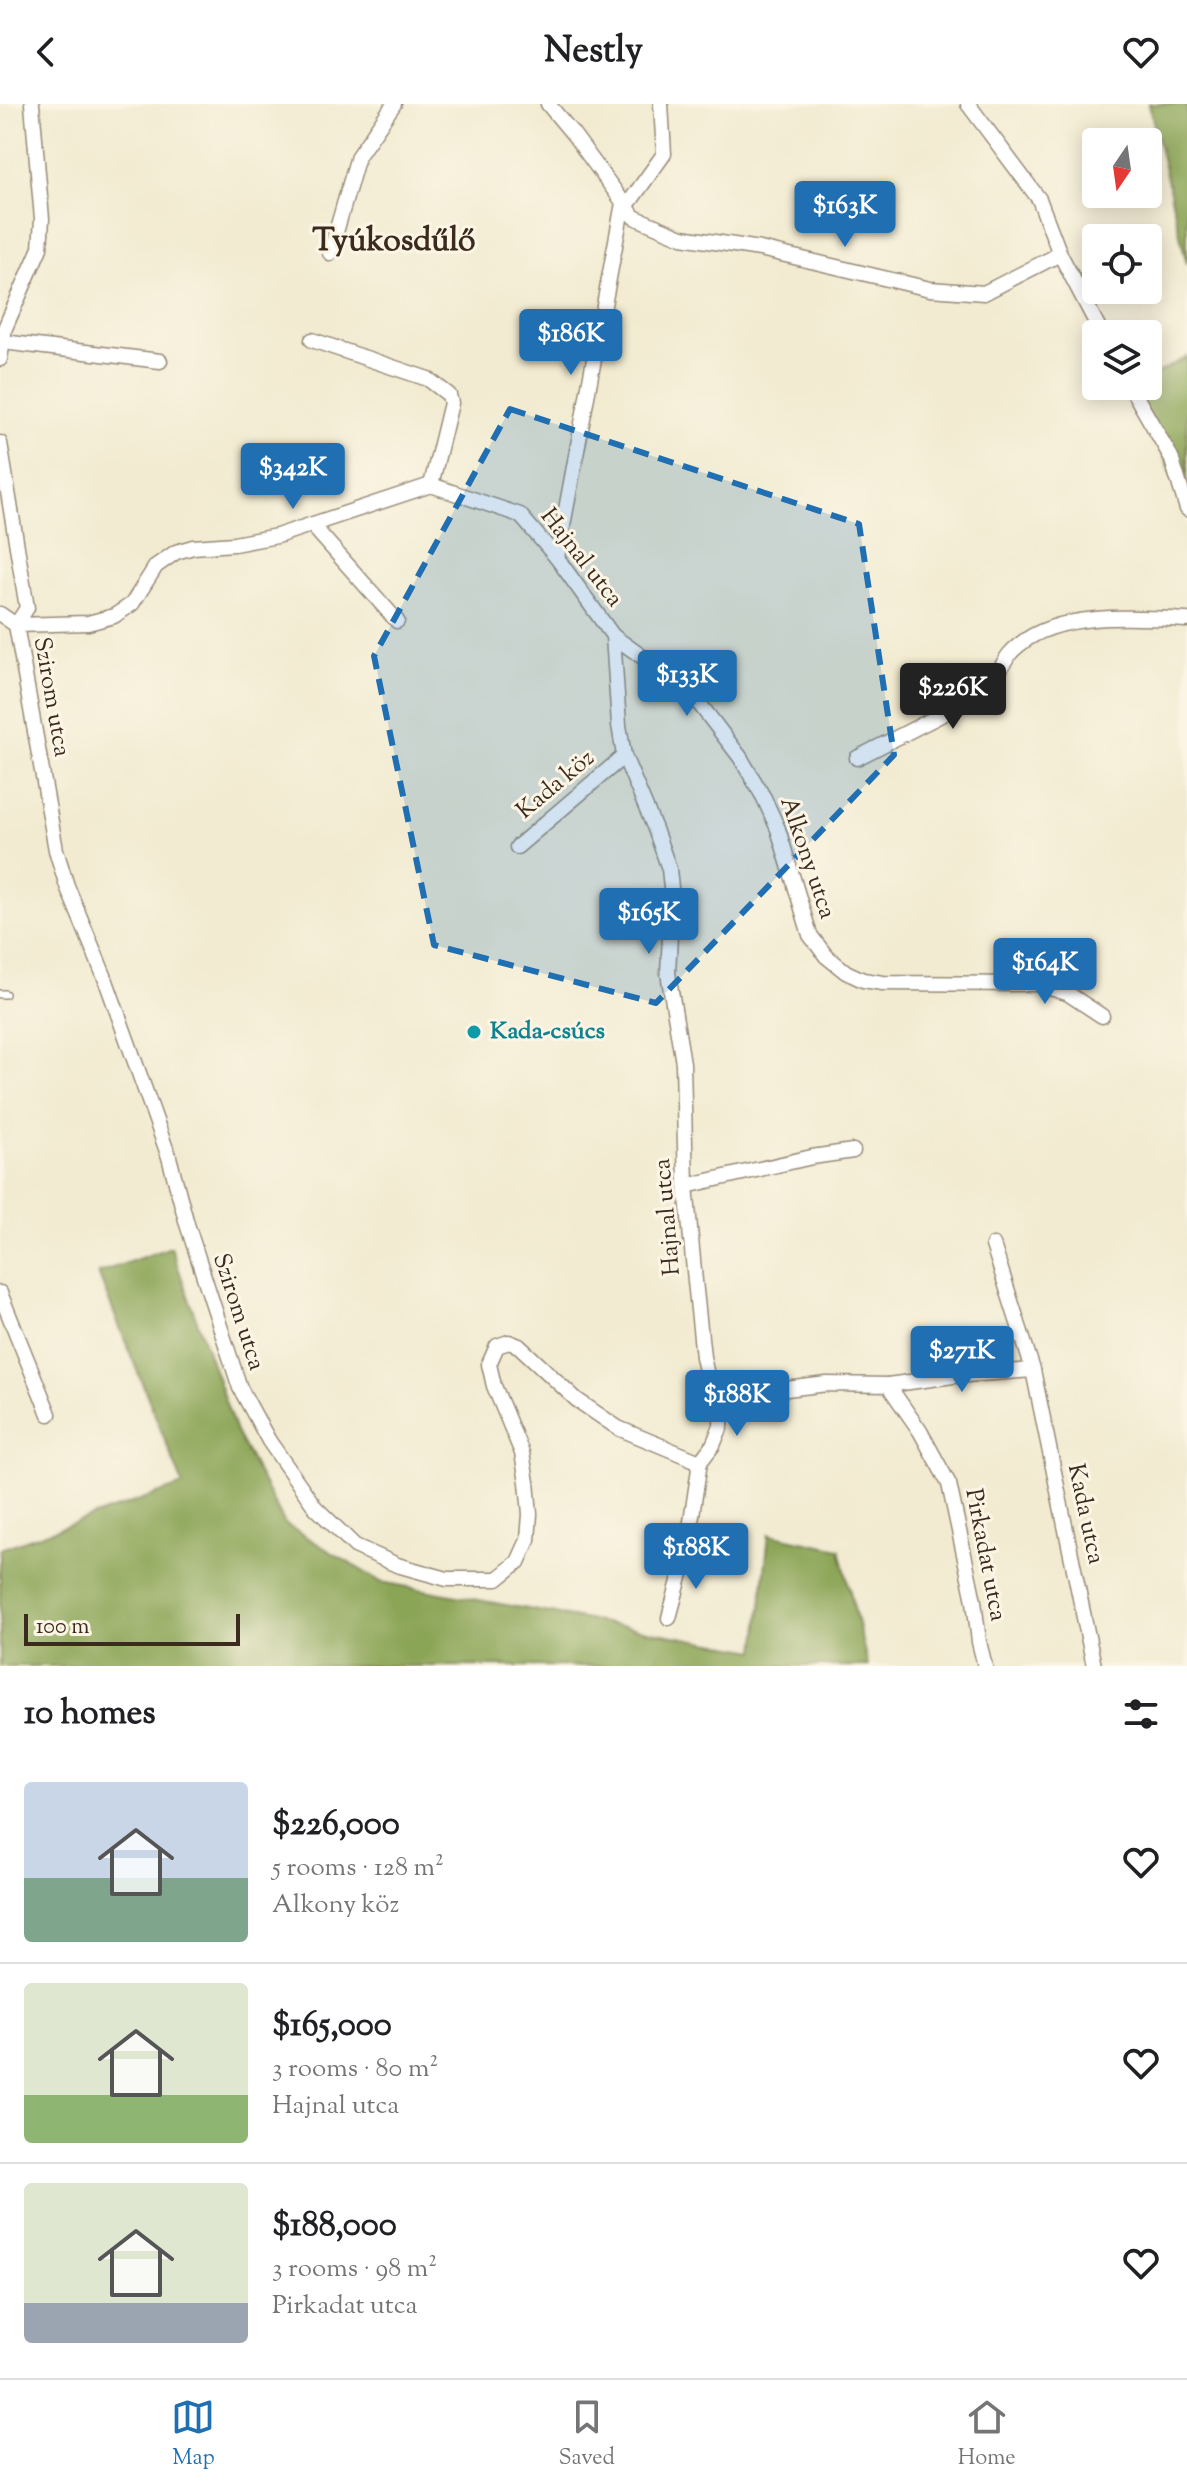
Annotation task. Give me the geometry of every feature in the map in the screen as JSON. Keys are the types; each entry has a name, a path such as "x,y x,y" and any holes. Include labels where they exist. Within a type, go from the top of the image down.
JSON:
{"street":[{"path":"0,359 5,328 40,248 42,219 32,104"},
{"path":"330,253 358,156 394,104"},
{"path":"548,104 634,217 682,237 760,249 930,289 984,293 1060,254"},
{"path":"557,558 624,205 664,154 661,104"},
{"path":"968,104 1039,199 1060,254 1095,320"},
{"path":"0,614 16,625 88,623 114,616 132,604 156,566 176,552 277,536 431,485 451,403 449,395 428,379 312,340"},
{"path":"3,342 160,361"},
{"path":"1138,400 1171,457 1187,509"},
{"name":"Szirom utca","path":"0,443 27,608 16,625 56,850 169,1157 187,1224 240,1388 269,1441 315,1507 355,1546 397,1565 447,1579 497,1579 518,1562 528,1540 530,1514 522,1453 494,1386 489,1364 497,1346 509,1342 519,1346 577,1400 618,1428 700,1462"},
{"name":"Hajnal utca","path":"431,485 520,515 557,558 613,636 624,756 669,869 672,897 668,973 683,1063 686,1186 703,1357 708,1380 722,1397"},
{"path":"312,525 397,621"},
{"path":"857,758 976,697 999,672 1003,660 1021,643 1041,631 1083,621 1133,616 1187,620"},
{"name":"Alkony utca","path":"613,636 689,690 740,757 778,829 810,935 826,956 846,972 863,980 883,983 1037,984 1067,993 1102,1016"},
{"name":"Kada köz","path":"517,847 624,756"},
{"path":"686,1186 812,1157 853,1151"},
{"name":"Kada utca","path":"993,1245 1033,1370 1094,1666"},
{"path":"0,1293 49,1414"},
{"path":"669,1618 686,1555 700,1462 713,1445 721,1426 722,1397 827,1384 888,1385 1033,1370"},
{"name":"Pirkadat utca","path":"888,1385 920,1431 949,1484 985,1666"}],"highlighted area":[{"path":"510,409 859,524 894,755 656,1003 434,945 374,656"}],"green space":[{"path":"1149,104 1187,104 1187,264 1162,159 1162,128 1155,128"},
{"path":"1187,357 1187,509 1140,400 1162,400 1162,370"},
{"path":"171,1247 236,1432 285,1524 381,1582 756,1651 769,1534 840,1549 868,1666 0,1666 0,1549 183,1485 98,1273"}],"place":[{"name":"Kada-csúcs","path":"474,1032"}],"district":[{"name":"Tyúkosdűlő","path":"394,242"}]}
